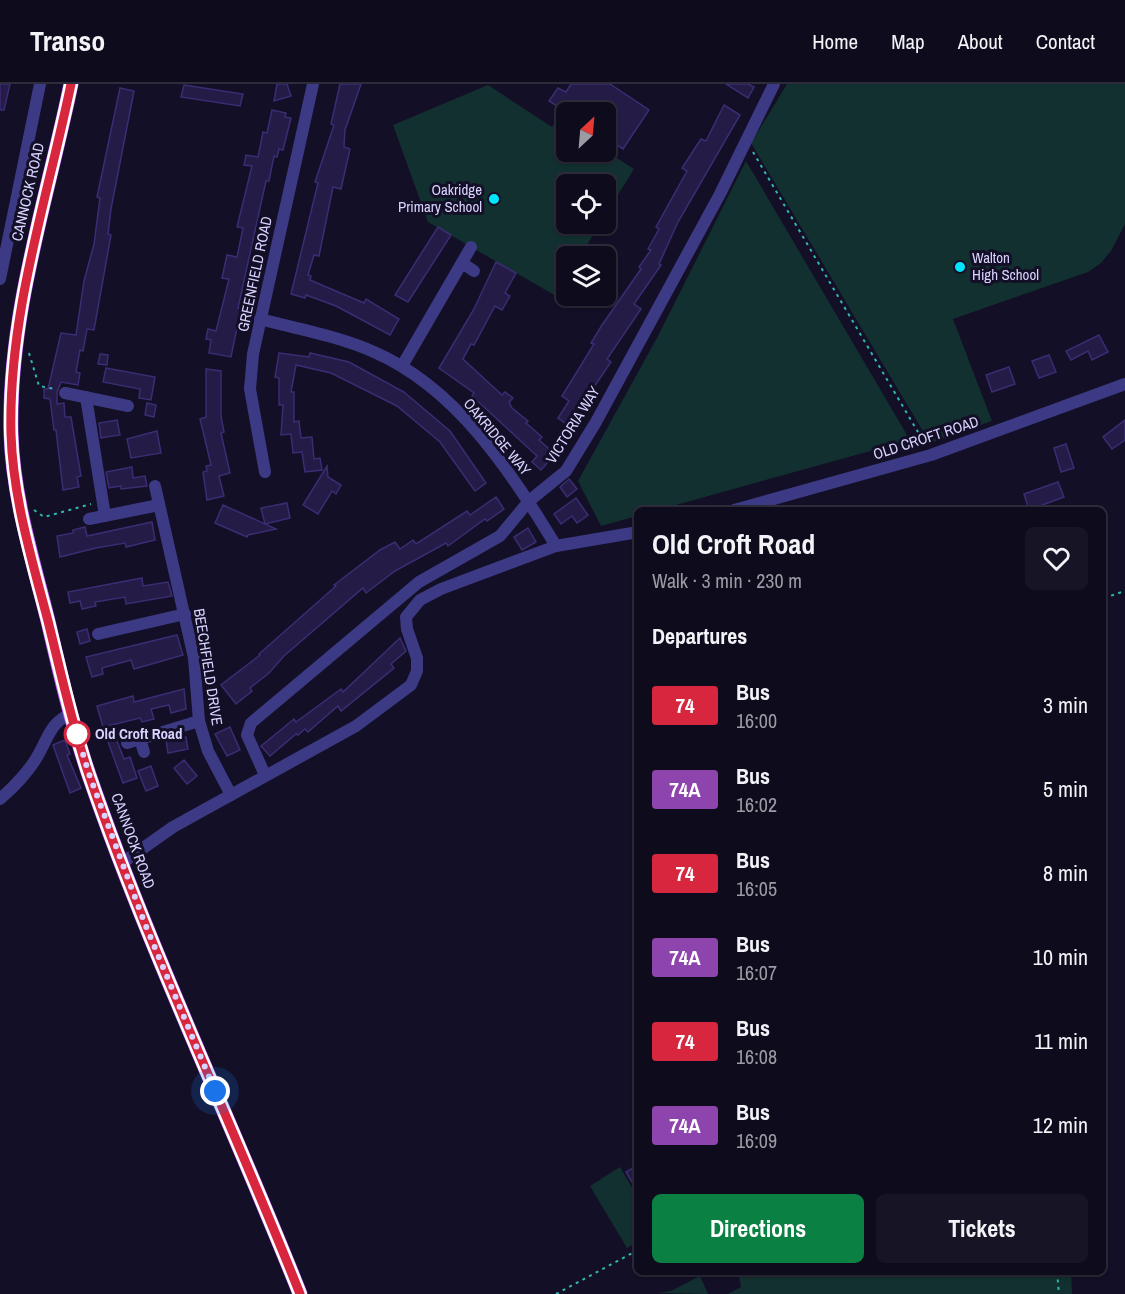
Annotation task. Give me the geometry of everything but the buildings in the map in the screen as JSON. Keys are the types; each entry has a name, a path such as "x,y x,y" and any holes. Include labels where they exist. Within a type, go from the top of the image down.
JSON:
{"main road":[{"name":"CANNOCK ROAD","path":"71,84 6,378 17,498 71,714 89,774 145,924 300,1294"}],"street":[{"name":"CANNOCK ROAD","path":"0,279 40,84"},
{"name":"GREENFIELD ROAD","path":"265,472 250,389 260,319 313,84"},
{"name":"VICTORIA WAY","path":"265,775 247,735 251,723 420,582 500,536 529,501 566,471 596,422 720,194 774,84"},
{"path":"402,366 471,246"},
{"path":"462,263 474,271"},
{"name":"OAKRIDGE WAY","path":"260,319 351,343 402,366 463,416 529,501 556,546"},
{"name":"OLD CROFT ROAD","path":"745,507 931,455 1125,384"},
{"path":"65,393 129,406"},
{"path":"86,398 105,516"},
{"name":"BEECHFIELD DRIVE","path":"155,486 194,658 199,721 208,751 231,795"},
{"path":"89,519 159,505"},
{"path":"122,863 173,826 356,726 411,685 417,671 417,658 406,618 420,600 441,589 556,546 634,533"},
{"path":"98,634 185,614"},
{"path":"114,616 117,629"},
{"path":"0,799 36,758 51,729 60,718 71,714"},
{"path":"127,743 142,745 199,721"}],"path":[{"path":"746,140 931,455"},
{"path":"28,352 39,386 65,393"},
{"path":"17,498 44,517 102,501"},
{"path":"1106,597 1125,591"},
{"path":"556,1294 634,1252"},
{"path":"1057,1275 1059,1294"}],"green space":[{"name":"Walton High School","path":"787,84 1125,84 1125,224 1111,251 1101,263 1088,272 953,319 992,421 930,443 751,143"},
{"name":"Oakridge Primary School","path":"488,85 552,127 556,121 556,162 616,162 616,157 634,169 616,198 616,174 556,174 556,234 594,234 586,246 556,246 556,296 428,222 393,125"},
{"path":"746,161 910,440 669,507 634,507 634,517 601,526 578,481 658,336"},
{"path":"620,1167 634,1191 634,1244 627,1248 590,1186"},
{"path":"739,1275 1071,1275 1072,1294 728,1294 741,1287"},
{"path":"700,1276 708,1294 658,1293 671,1291"}],"bus line":[{"name":"74","path":"71,84 18,319 12,379 11,437 17,498 71,714 89,774 145,924 300,1294"}],"place":[{"name":"Oakridge Primary School","path":"494,199"},
{"name":"Walton High School","path":"960,267"},
{"name":"Old Croft Road","path":"77,734"}],"route":[{"path":"77,734 89,774 145,924 215,1091"}]}
